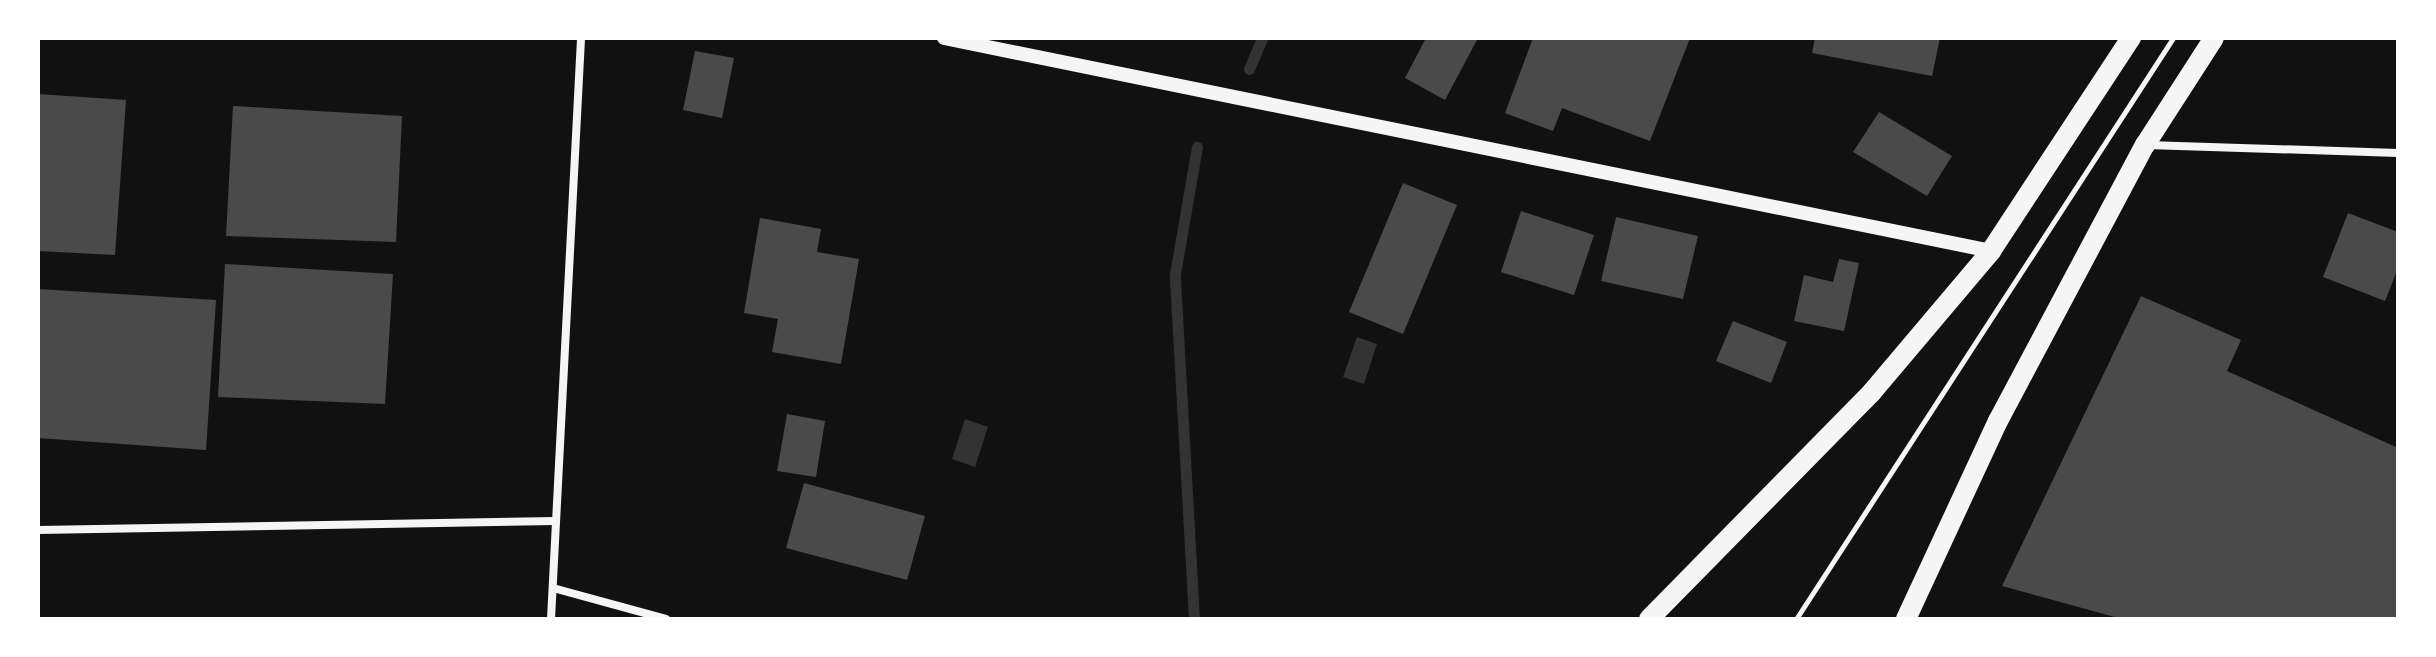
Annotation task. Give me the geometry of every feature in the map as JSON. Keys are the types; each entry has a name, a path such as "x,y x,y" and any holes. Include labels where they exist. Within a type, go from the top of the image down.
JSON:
{"main road":[{"path":"1649,619 1872,392 1991,251 2131,38"},
{"path":"1906,619 1998,421 2145,145 2214,38"}],"street":[{"path":"551,619 581,38"},
{"path":"944,38 1991,251"},
{"path":"2145,145 2398,153"},
{"path":"38,530 556,521"},
{"path":"553,588 666,619"}],"path":[{"path":"1796,619 2173,38"}],"shaded area":[{"path":"1357,337 1377,344 1364,384 1343,377"},
{"path":"965,419 988,427 975,467 952,459"}],"building":[{"path":"1426,38 1478,38 1445,100 1405,78"},
{"path":"1533,38 1690,38 1650,141 1562,108 1553,131 1505,113"},
{"path":"1815,38 1940,38 1932,76 1812,53"},
{"path":"695,51 734,58 722,118 683,110"},
{"path":"38,94 126,100 115,255 38,251"},
{"path":"233,106 402,116 396,242 226,236"},
{"path":"1879,112 1952,156 1927,196 1853,152"},
{"path":"1403,183 1457,205 1403,334 1349,312"},
{"path":"1521,211 1594,235 1574,295 1501,272"},
{"path":"2348,213 2398,232 2398,268 2385,301 2323,277"},
{"path":"1616,217 1698,236 1683,299 1601,281"},
{"path":"760,218 821,229 817,252 859,259 841,364 772,352 778,319 744,313"},
{"path":"1839,259 1859,263 1844,331 1794,321 1804,275 1833,282"},
{"path":"225,264 393,274 385,404 218,397"},
{"path":"38,289 216,300 206,450 38,438"},
{"path":"2141,296 2241,340 2227,371 2398,448 2398,619 2122,619 2002,586"},
{"path":"1733,321 1787,342 1771,383 1716,361"},
{"path":"787,414 825,421 816,477 777,471"},
{"path":"804,483 925,516 907,580 786,548"}],"waterway":[{"path":"1249,69 1262,38"},
{"path":"1194,619 1175,274 1197,147"}]}
